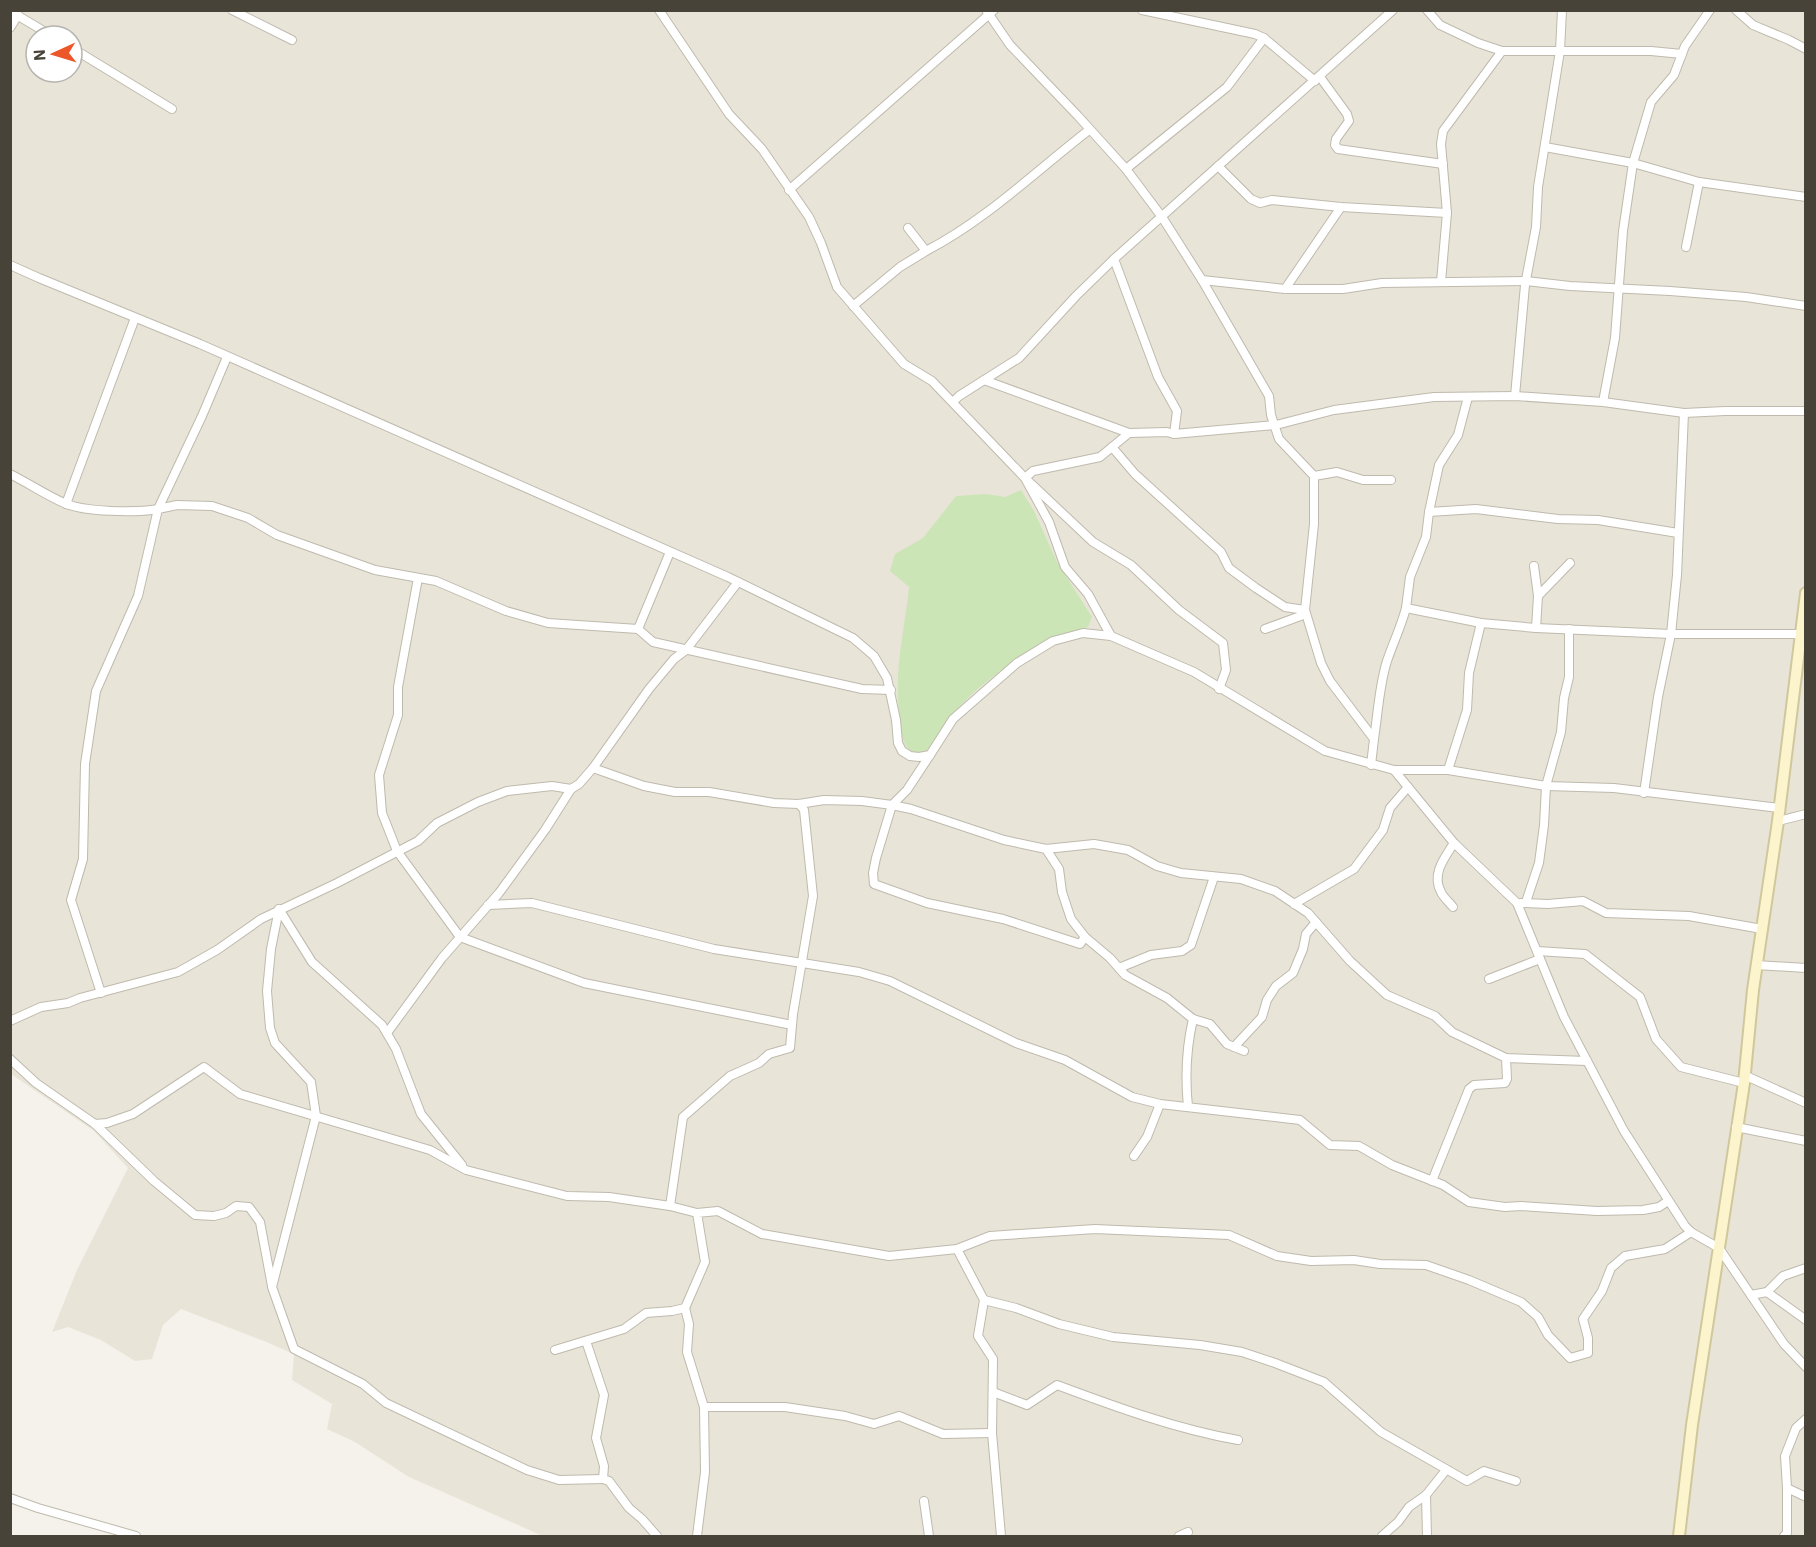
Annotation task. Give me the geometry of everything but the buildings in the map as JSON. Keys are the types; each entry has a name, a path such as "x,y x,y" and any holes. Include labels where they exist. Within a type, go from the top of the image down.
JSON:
{"street":[{"path":"232,10 292,40"},
{"path":"659,10 729,114 762,149 809,217 837,288 904,364 932,381 1025,478 1063,511 1093,542 1131,565 1179,610 1223,643 1226,670 1219,689"},
{"path":"1142,10 1255,34 1264,38 1318,79 1347,114 1349,121 1336,139 1335,145 1338,149 1443,164"},
{"path":"953,402 1019,358 1076,296 1114,259 1393,10"},
{"path":"1427,10 1440,25 1478,43 1502,51 1651,51 1682,54"},
{"path":"1515,396 1526,281 1536,227 1538,187 1560,51 1562,10"},
{"path":"1603,402 1615,338 1623,231 1633,163 1652,102 1674,75 1682,54 1710,10"},
{"path":"1736,10 1753,25 1806,49"},
{"path":"789,190 990,12 1010,45 1126,169 1162,217 1202,280 1269,396 1271,415 1280,439 1314,476 1314,524 1306,612 1321,663 1330,681 1374,740"},
{"path":"10,28 14,13 32,24"},
{"path":"1126,169 1227,87 1264,38"},
{"path":"1442,282 1447,213 1441,144 1443,130 1502,51"},
{"path":"84,55 172,109"},
{"path":"853,306 900,267 970,225 1089,130"},
{"path":"1545,147 1633,163 1699,182 1806,197"},
{"path":"1218,166 1251,199 1260,203 1272,200 1341,207 1447,213"},
{"path":"1686,246 1699,182"},
{"path":"1285,289 1341,207"},
{"path":"908,228 926,251"},
{"path":"1114,259 1158,377 1177,411 1174,434"},
{"path":"10,265 227,357 738,582 853,638 874,656 887,678 891,690 898,743 902,751 910,756 930,755"},
{"path":"1202,280 1285,289 1343,289 1382,283 1526,281 1746,297 1806,306"},
{"path":"66,504 135,318"},
{"path":"101,993 71,900 83,859 85,764 96,691 138,596 158,509 227,357"},
{"path":"984,380 1129,433 1167,432 1174,434 1276,425 1334,410 1434,397 1515,396 1603,402 1684,413 1806,411"},
{"path":"1371,765 1381,689 1388,660 1406,608 1410,577 1426,537 1439,465 1458,435 1468,397"},
{"path":"1644,793 1658,697 1671,634 1677,575 1684,413"},
{"path":"1025,478 1034,471 1100,457 1129,433"},
{"path":"1112,447 1135,474 1221,552 1229,568 1285,607 1306,612"},
{"path":"1314,476 1337,472 1362,480 1391,480"},
{"path":"10,474 66,504 90,509 146,511 177,505 212,506 248,518 277,535 375,570 436,581 506,611 548,623 638,629 653,642 686,650 862,689 891,690"},
{"path":"1025,478 1048,522 1065,567 1088,594 1111,636"},
{"path":"1429,512 1476,509 1558,519 1598,520 1678,533"},
{"path":"638,629 670,552"},
{"path":"1538,596 1570,563"},
{"path":"1534,566 1538,596 1536,628"},
{"path":"418,578 398,687 398,715 379,775 382,813 397,851 460,937 584,983 792,1025"},
{"path":"387,1033 442,958 488,905 545,830 571,789 579,784 593,768 649,689 674,659 686,650 738,582"},
{"path":"1679,1536 1692,1425 1744,1079 1756,965 1778,821 1803,634 1806,593"},
{"path":"1406,608 1481,623 1536,628 1671,634 1803,634"},
{"path":"1265,628 1306,612"},
{"path":"1448,770 1467,710 1469,673 1481,623"},
{"path":"1526,902 1539,863 1546,786 1561,732 1564,698 1569,677 1569,629"},
{"path":"1085,937 1080,944 1003,919 927,903 874,884 873,873 892,805 907,790 953,719 1017,663 1053,640 1083,633 1111,636 1194,672 1325,752 1371,765 1394,770 1448,770 1546,786 1614,788 1779,808"},
{"path":"593,768 644,786 675,792 710,792 774,803 799,804 824,800 892,805 911,809 1004,840 1046,849 1094,844 1128,850 1157,866 1181,873 1241,879 1275,891 1308,913 1350,961 1387,995 1435,1016 1452,1032 1506,1058 1587,1061"},
{"path":"1394,770 1454,843 1517,903 1564,1017 1624,1131 1685,1226 1719,1248 1784,1344 1806,1367"},
{"path":"10,1021 41,1007 68,1004 178,972 217,950 241,931 279,909 338,883 417,841 449,815 478,802 507,791 552,786 571,789"},
{"path":"1294,904 1354,869 1383,830 1390,808 1408,787"},
{"path":"670,1206 683,1117 730,1076 759,1063 769,1054 790,1048 813,896 804,810 799,804"},
{"path":"1778,821 1806,813"},
{"path":"1453,907 1440,891 1438,875 1441,863 1454,843"},
{"path":"1046,849 1059,869 1062,892 1071,919 1085,937 1110,958 1125,975 1173,1002 1193,1019 1210,1024 1227,1044 1244,1052"},
{"path":"1119,968 1151,955 1182,951 1191,945 1214,876"},
{"path":"1517,903 1548,904 1583,901 1606,913 1689,916 1762,929"},
{"path":"488,905 532,903 714,949 859,972 890,981 1016,1043 1065,1060 1132,1097 1160,1104 1300,1120 1330,1145 1359,1146 1392,1165 1443,1185 1469,1202 1505,1207 1597,1211 1643,1210 1659,1207 1668,1201"},
{"path":"279,909 312,962 382,1025 396,1049 421,1114 466,1170"},
{"path":"272,1287 316,1116 311,1082 275,1043 270,1028 267,991 271,950 279,909"},
{"path":"1234,1047 1262,1017 1267,1000 1276,986 1293,973 1303,949 1306,934 1316,922"},
{"path":"1489,979 1539,955 1584,954 1640,997 1656,1039 1681,1067 1744,1079 1806,1103"},
{"path":"1756,965 1806,968"},
{"path":"1188,1107 1186,1066 1193,1019"},
{"path":"1432,1180 1469,1089 1474,1085 1505,1083 1508,1079 1506,1058"},
{"path":"10,1059 36,1083 95,1124 154,1181 195,1215 214,1216 226,1213 236,1206 249,1207 260,1222 272,1287 294,1348 363,1384 386,1403 527,1470 559,1480 603,1479 609,1481 629,1508 657,1536"},
{"path":"95,1124 106,1123 133,1114 204,1067 240,1094 430,1150 466,1170 567,1196 609,1197 670,1206 697,1213 718,1211 762,1234 889,1256 957,1249 990,1236 1095,1229 1229,1235 1277,1256 1311,1261 1354,1260 1380,1264 1426,1265 1521,1302 1538,1317 1548,1335 1570,1358 1588,1353 1588,1338 1583,1319 1602,1291 1611,1268 1624,1256 1665,1249 1691,1232"},
{"path":"1134,1156 1147,1137 1160,1104"},
{"path":"1736,1127 1806,1141"},
{"path":"697,1213 705,1262 685,1308 689,1324 687,1352 704,1407 705,1472 697,1536"},
{"path":"957,1249 984,1300 978,1336 993,1359 992,1432 1001,1536"},
{"path":"1751,1295 1767,1292 1783,1276 1806,1268"},
{"path":"1767,1292 1806,1320"},
{"path":"984,1300 1016,1308 1059,1324 1113,1337 1200,1345 1242,1352 1275,1363 1324,1382 1381,1432 1467,1481 1485,1471 1516,1481"},
{"path":"555,1350 624,1329 646,1313 685,1308"},
{"path":"586,1341 604,1395 596,1438 604,1466 603,1479"},
{"path":"993,1392 1027,1405 1057,1385 1128,1411 1215,1436 1238,1440"},
{"path":"704,1407 785,1407 845,1416 874,1424 899,1416 943,1434 992,1432"},
{"path":"1784,1536 1787,1533 1785,1456 1796,1428 1806,1419"},
{"path":"1382,1536 1398,1522 1409,1507 1426,1495 1446,1470"},
{"path":"1787,1488 1806,1497"},
{"path":"1426,1495 1427,1536"},
{"path":"10,1498 136,1536"},
{"path":"924,1501 929,1536"},
{"path":"1179,1536 1188,1532"}],"shaded area":[{"path":"11,11 1805,11 1805,1536 543,1536 409,1477 355,1442 327,1429 332,1404 292,1380 294,1354 264,1341 181,1309 163,1325 152,1359 135,1361 101,1340 68,1327 52,1332 77,1270 128,1168 94,1131 11,1074"}],"green space":[{"path":"1021,490 1034,511 1057,562 1092,617 1088,627 1071,632 1037,649 987,681 960,706 933,745 920,754 913,752 908,749 902,737 898,690 898,673 909,587 890,571 895,554 923,538 956,496 986,494 1005,497"}]}
